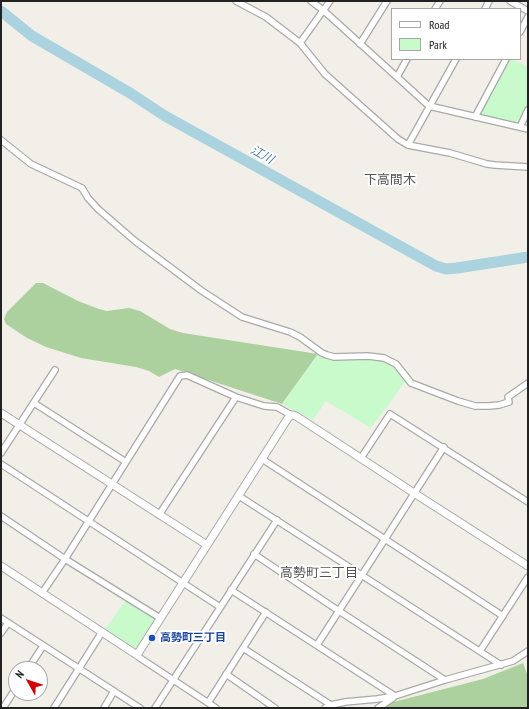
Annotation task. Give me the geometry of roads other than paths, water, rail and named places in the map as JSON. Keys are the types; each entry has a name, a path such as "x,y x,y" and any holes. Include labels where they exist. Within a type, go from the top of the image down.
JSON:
{"street":[{"path":"236,1 266,17 300,43 325,74 398,139 408,145 450,153 491,164 528,167"},
{"path":"311,1 323,10 429,106 528,129"},
{"path":"300,43 330,1"},
{"path":"360,44 387,1"},
{"path":"510,1 528,11"},
{"path":"521,30 528,17"},
{"path":"396,77 406,60"},
{"path":"408,145 455,60"},
{"path":"475,117 505,60"},
{"path":"520,127 528,110"},
{"path":"1,140 31,164 82,188 88,198 135,241 202,292 242,317 300,336 322,353 327,355 334,357 368,356 384,358 396,364 411,383 475,406 499,405 509,402 508,398 528,383"},
{"path":"1,452 55,370"},
{"path":"42,593 180,376 187,375 236,397 264,406 277,407 291,415 296,416 528,566"},
{"path":"159,515 236,397"},
{"path":"34,403 126,462"},
{"path":"1,413 207,545"},
{"path":"362,458 390,414 444,447 528,502"},
{"path":"137,655 291,415"},
{"path":"317,645 444,447"},
{"path":"262,459 503,616"},
{"path":"1,464 220,607"},
{"path":"239,496 501,665"},
{"path":"1,516 65,559 160,618"},
{"path":"155,708 276,520"},
{"path":"254,554 445,680"},
{"path":"1,566 216,708"},
{"path":"480,651 528,577"},
{"path":"231,590 395,696"},
{"path":"208,703 266,612"},
{"path":"1,618 140,708"},
{"path":"1,633 8,623"},
{"path":"54,708 102,632"},
{"path":"33,661 43,646"},
{"path":"243,648 331,705"},
{"path":"325,708 345,702 395,696 513,661 528,651"},
{"path":"226,674 275,708"},
{"path":"104,708 114,691"},
{"path":"378,708 395,696"}],"waterway":[{"name":"江川","path":"1,11 32,36 130,93 165,116 436,266 446,269 457,268 528,257"}],"place":[{"name":"高勢町三丁目","path":"152,638"}],"district":[{"name":"下高間木","path":"390,180"},
{"name":"高勢町三丁目","path":"319,573"}]}
